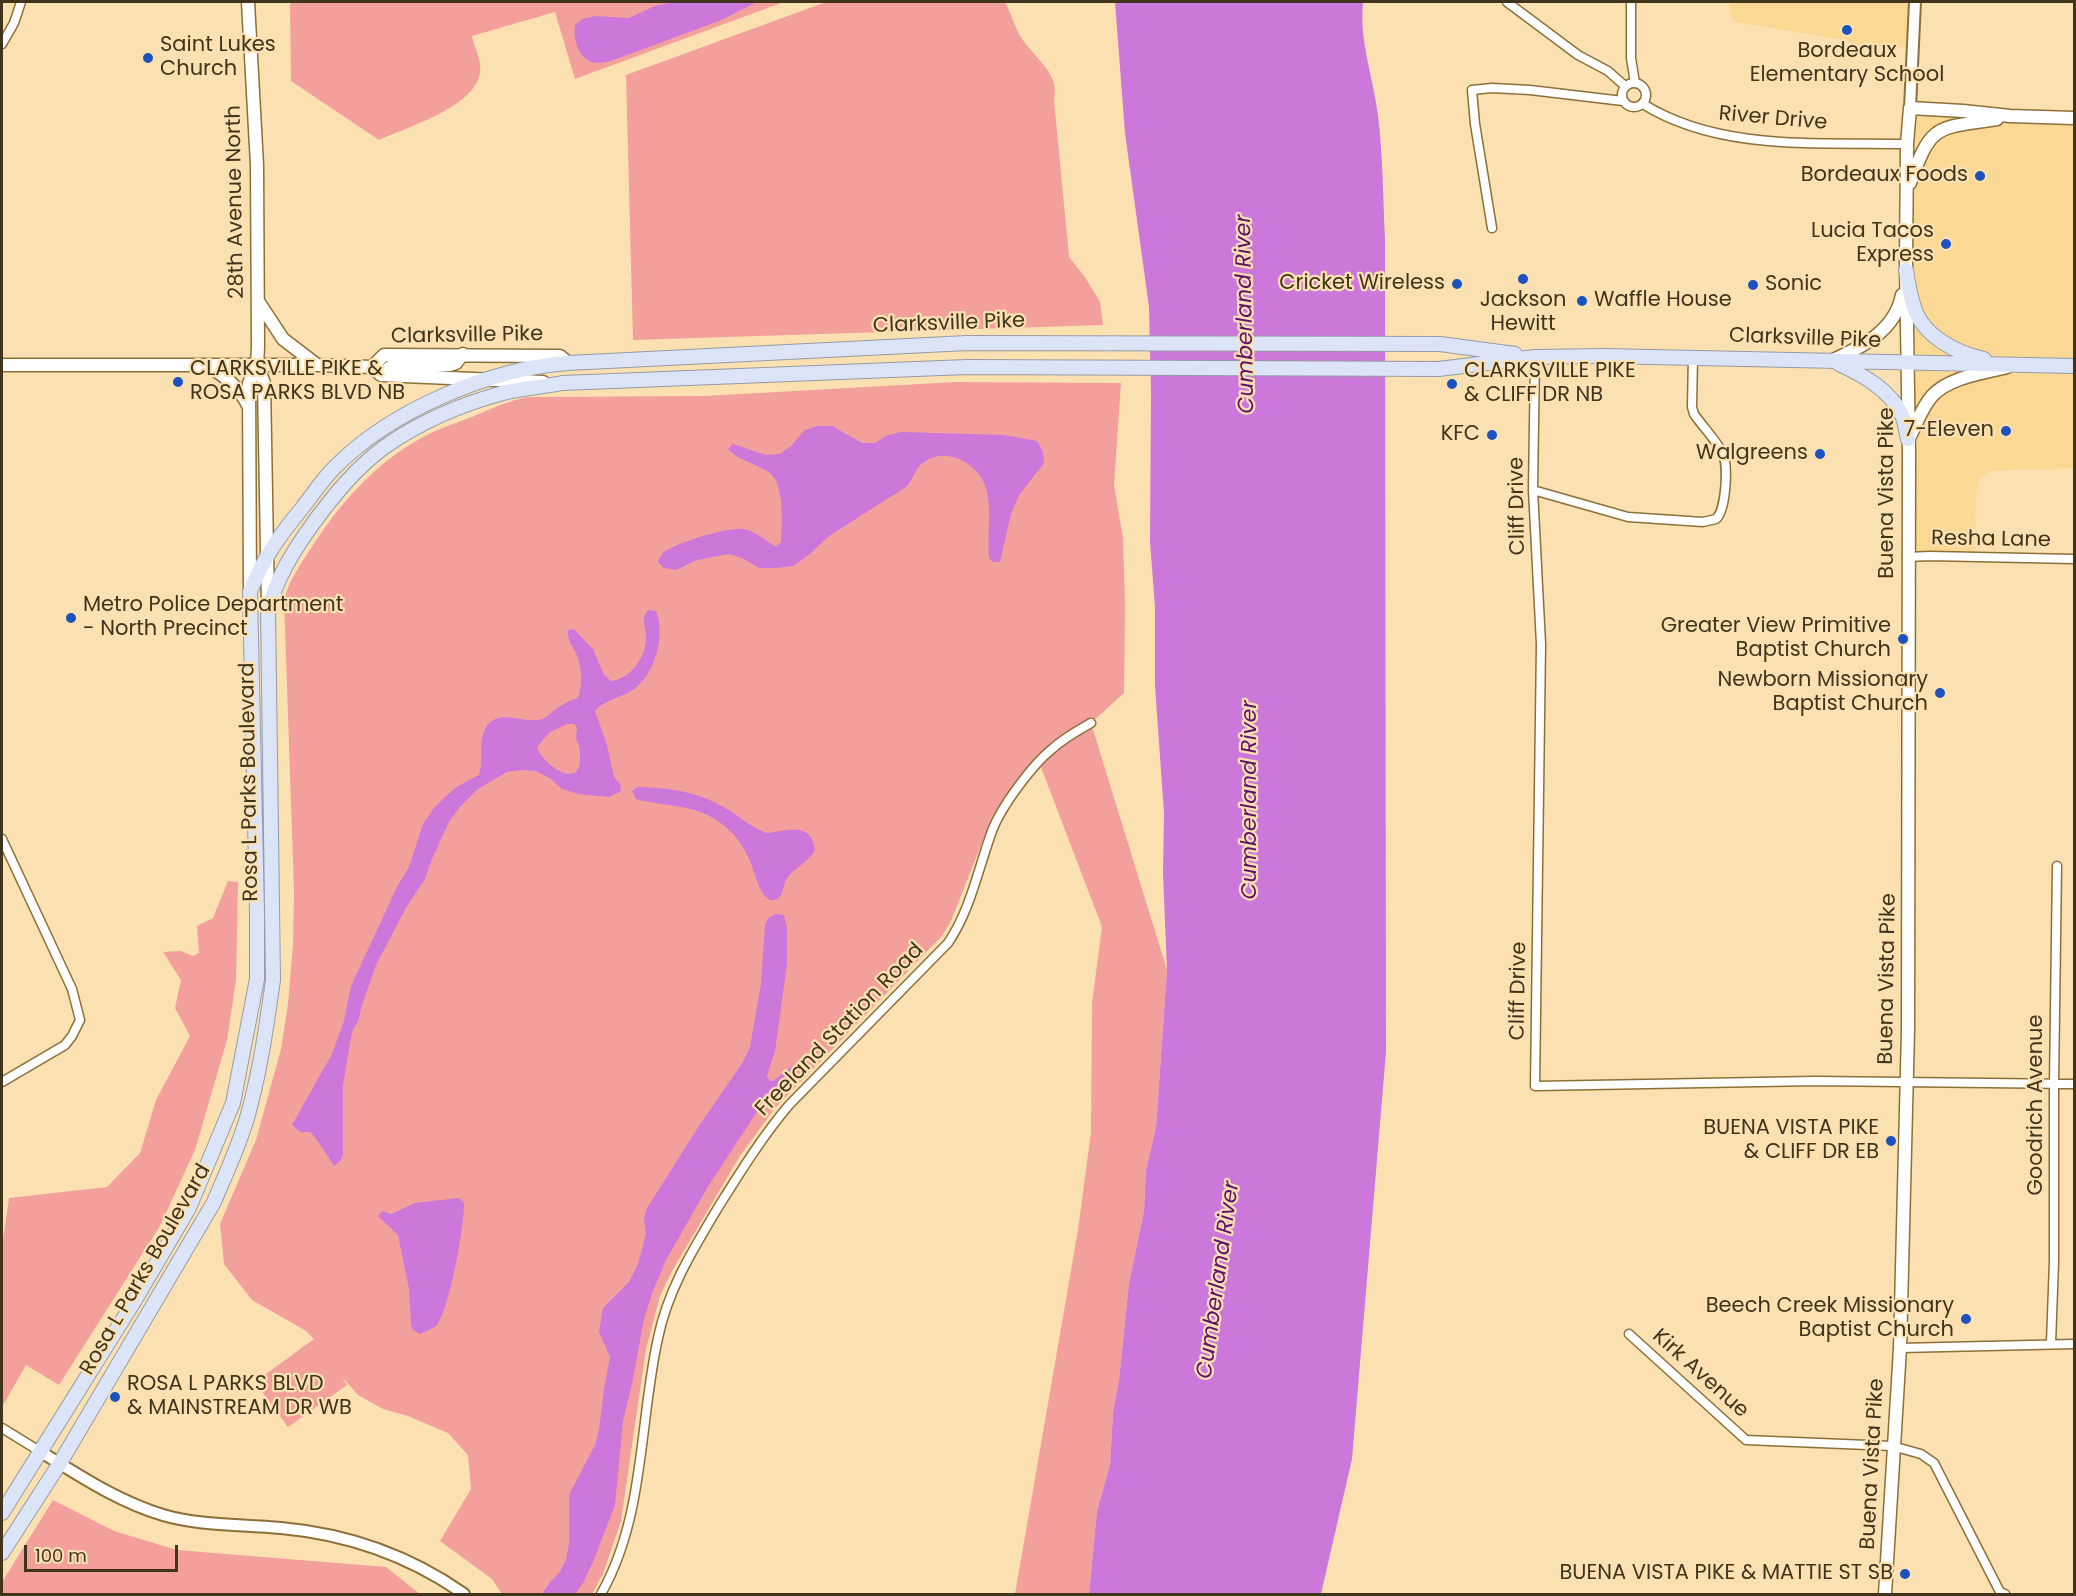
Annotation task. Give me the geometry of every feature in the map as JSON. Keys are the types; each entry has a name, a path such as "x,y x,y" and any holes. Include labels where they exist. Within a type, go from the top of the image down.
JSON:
{"main road":[{"name":"28th Avenue North","path":"248,2 257,165 257,365"},
{"path":"1831,361 1861,348 1889,324 1900,305 1906,270 1907,144 1910,108 2010,116 2074,118"},
{"path":"1907,192 1921,153 1932,135 1952,126 2010,116"},
{"path":"1906,270 1914,308 1924,326 1937,338 1970,356 2012,365"},
{"name":"Buena Vista Pike","path":"1885,1594 1892,1446 1900,1348 1908,1002 1906,270"},
{"path":"257,299 279,334 317,365"},
{"name":"Clarksville Pike","path":"376,371 384,355 560,356 568,363 955,344 1077,342 1440,344 1535,357"},
{"name":"Clarksville Pike","path":"2,365 317,365 562,383 967,367 1439,369 1535,357 1693,357 2074,366"},
{"path":"1831,361 1869,379 1889,398 1903,416 1908,439"},
{"path":"250,592 260,566 293,518 334,468 373,435 416,408 490,379 528,367 568,363"},
{"path":"206,365 221,374 240,391 249,407"},
{"name":"Rosa L Parks Boulevard","path":"2,1513 135,1300 189,1208 233,1103 257,979 250,592 249,383 257,365"},
{"name":"Rosa L Parks Boulevard","path":"2,1553 60,1464 214,1202 250,1108 265,1039 273,980 264,383 257,365"},
{"path":"1908,439 1932,396 1947,386 1966,378 2012,365"},
{"path":"268,609 275,584 283,568 310,528 340,489 382,449 433,420 478,401 520,389 562,383"}],"street":[{"path":"2,44 14,23 21,2"},
{"path":"1507,2 1578,55 1608,71 1625,86"},
{"path":"1631,2 1631,58 1635,82"},
{"path":"1910,108 1915,2"},
{"path":"1492,228 1475,124 1472,90 1492,88 1530,90 1623,101 1633,107 1642,104 1646,98 1646,90 1635,82 1625,86 1622,94 1623,101"},
{"name":"River Drive","path":"1642,104 1676,122 1697,129 1730,135 1789,142 1907,144"},
{"name":"Cliff Drive","path":"1535,357 1533,490 1541,644 1535,1086 1815,1082 2074,1084"},
{"path":"1533,490 1628,517 1703,522 1716,519 1723,509 1724,454 1694,414 1692,407 1693,357"},
{"name":"Resha Lane","path":"1907,557 2074,559"},
{"name":"Freeland Station Road","path":"601,1594 615,1568 630,1520 658,1336 671,1292 692,1252 769,1129 789,1105 948,943 966,909 993,829 1003,810 1050,750 1090,723"},
{"path":"2,839 72,989 80,1020 65,1046 2,1082"},
{"name":"Goodrich Avenue","path":"2051,1343 2054,1262 2057,866"},
{"name":"Kirk Avenue","path":"1629,1334 1746,1440 1892,1446 1921,1454 1934,1463 2000,1592 2005,1594"},
{"path":"1900,1348 2074,1344"},
{"path":"2,1428 108,1492 165,1516 208,1523 301,1530 342,1538 406,1561 464,1594"}],"shaded area":[{"path":"290,2 784,2 575,79 555,12 472,36 479,59 480,72 476,84 466,96 438,114 379,140 291,81"},
{"path":"826,2 1005,2 1023,41 1049,72 1053,81 1069,257 1085,277 1100,302 1103,325 633,340 626,75"},
{"name":"Bordeaux Elementary School","path":"1730,2 1910,2 1908,48 1850,46 1849,41 1734,22 1730,13"},
{"path":"1910,108 2074,118 2074,468 1991,471 1980,478 1976,494 1975,557 1907,557"},
{"path":"955,382 1121,383 1114,485 1123,538 1124,693 1091,723 1167,970 1156,1127 1146,1170 1144,1211 1129,1283 1119,1380 1113,1413 1110,1465 1097,1511 1089,1594 1015,1594 1078,1230 1091,1132 1092,1003 1102,927 1039,762 993,815 951,921 942,936 775,1108 740,1156 672,1271 660,1296 646,1349 621,1521 603,1574 592,1594 502,1594 492,1579 440,1541 471,1489 468,1455 448,1433 408,1416 383,1409 358,1395 341,1376 347,1385 288,1427 255,1382 314,1339 306,1331 252,1300 224,1264 220,1224 256,1140 281,1049 288,1004 293,945 294,891 284,599 298,568 317,539 354,492 383,464 415,441 433,432 513,401 527,397 705,396"},
{"path":"228,881 238,882 236,980 227,1040 195,1150 160,1226 59,1385 26,1365 2,1407 2,1246 9,1198 107,1187 140,1153 156,1100 190,1036 175,1008 181,980 163,952 181,951 193,956 199,953 197,926 213,918"},
{"path":"53,1500 114,1531 177,1550 386,1567 420,1594 2,1594 2,1582"}],"water":[{"path":"674,2 757,2 719,21 611,61 592,62 580,52 576,41 575,25 582,19 596,16 629,18 655,6"},
{"name":"Cumberland River","path":"1115,2 1363,2 1363,31 1378,115 1385,239 1386,1052 1352,1459 1321,1594 1089,1594 1097,1511 1110,1465 1113,1413 1119,1380 1129,1283 1144,1211 1146,1170 1156,1127 1167,970 1163,873 1164,813 1155,686 1155,607 1150,542 1149,307 1125,133"},
{"path":"817,426 832,426 862,443 875,443 886,436 901,432 1004,435 1037,441 1043,452 1044,463 1019,495 1011,514 1000,562 993,562 989,558 989,504 982,479 976,471 961,460 942,456 933,457 924,462 918,467 906,487 829,536 793,566 759,568 742,558 729,554 697,560 676,570 664,568 658,562 663,553 689,540 736,529 753,532 776,547 781,542 782,517 777,482 767,471 738,457 728,449 733,444 766,455 780,454 791,446 805,430"},
{"path":"648,610 656,611 659,621 659,643 653,665 641,683 633,690 603,704 595,711 607,745 614,777 620,784 621,791 609,797 578,794 562,789 551,779 536,771 507,772 478,789 449,822 425,879 407,906 376,965 359,1019 352,1032 343,1085 343,1155 334,1166 310,1132 300,1132 292,1125 332,1054 344,1021 351,986 398,885 409,867 423,824 445,797 458,786 479,775 483,734 490,722 504,717 542,719 565,703 578,698 581,687 581,670 569,640 568,630 574,629 593,649 604,675 611,681 625,676 641,658 646,644 644,620","holes":["567,724 574,724 577,728 576,739 580,757 579,767 575,772 569,774 554,767 537,747 550,732"]},
{"path":"638,787 662,788 695,795 716,803 767,833 803,831 813,841 815,850 789,876 780,896 771,900 761,889 740,843 722,824 711,816 688,808 636,799 632,791"},
{"path":"776,914 784,915 787,928 787,964 775,1051 767,1076 769,1080 773,1081 819,1046 789,1078 768,1095 709,1185 666,1260 644,1319 623,1421 615,1505 593,1562 575,1594 542,1594 560,1572 566,1559 569,1544 569,1495 595,1445 599,1430 610,1357 599,1332 603,1308 629,1282 638,1264 646,1234 644,1218 647,1208 743,1062 750,1047 761,984 765,924 769,917"},
{"path":"459,1198 464,1203 464,1213 451,1287 436,1326 420,1334 413,1330 411,1325 409,1289 398,1235 378,1216 382,1211 391,1214 415,1203"}],"place":[{"name":"Bordeaux Elementary School","path":"1847,30"},
{"name":"Saint Lukes Church","path":"148,58"},
{"name":"Bordeaux Foods","path":"1980,176"},
{"name":"Lucia Tacos Express","path":"1946,244"},
{"name":"Jackson Hewitt","path":"1523,279"},
{"name":"Cricket Wireless","path":"1457,284"},
{"name":"Sonic","path":"1753,285"},
{"name":"Waffle House","path":"1582,301"},
{"name":"CLARKSVILLE PIKE & ROSA PARKS BLVD NB","path":"178,382"},
{"name":"CLARKSVILLE PIKE & CLIFF DR NB","path":"1452,384"},
{"name":"7-Eleven","path":"2006,431"},
{"name":"KFC","path":"1492,435"},
{"name":"Walgreens","path":"1820,454"},
{"name":"Metro Police Department - North Precinct","path":"71,618"},
{"name":"Greater View Primitive Baptist Church","path":"1903,639"},
{"name":"Newborn Missionary Baptist Church","path":"1940,693"},
{"name":"BUENA VISTA PIKE & CLIFF DR EB","path":"1891,1141"},
{"name":"Beech Creek Missionary Baptist Church","path":"1966,1319"},
{"name":"ROSA L PARKS BLVD & MAINSTREAM DR WB","path":"115,1397"},
{"name":"BUENA VISTA PIKE & MATTIE ST SB","path":"1905,1574"}]}
